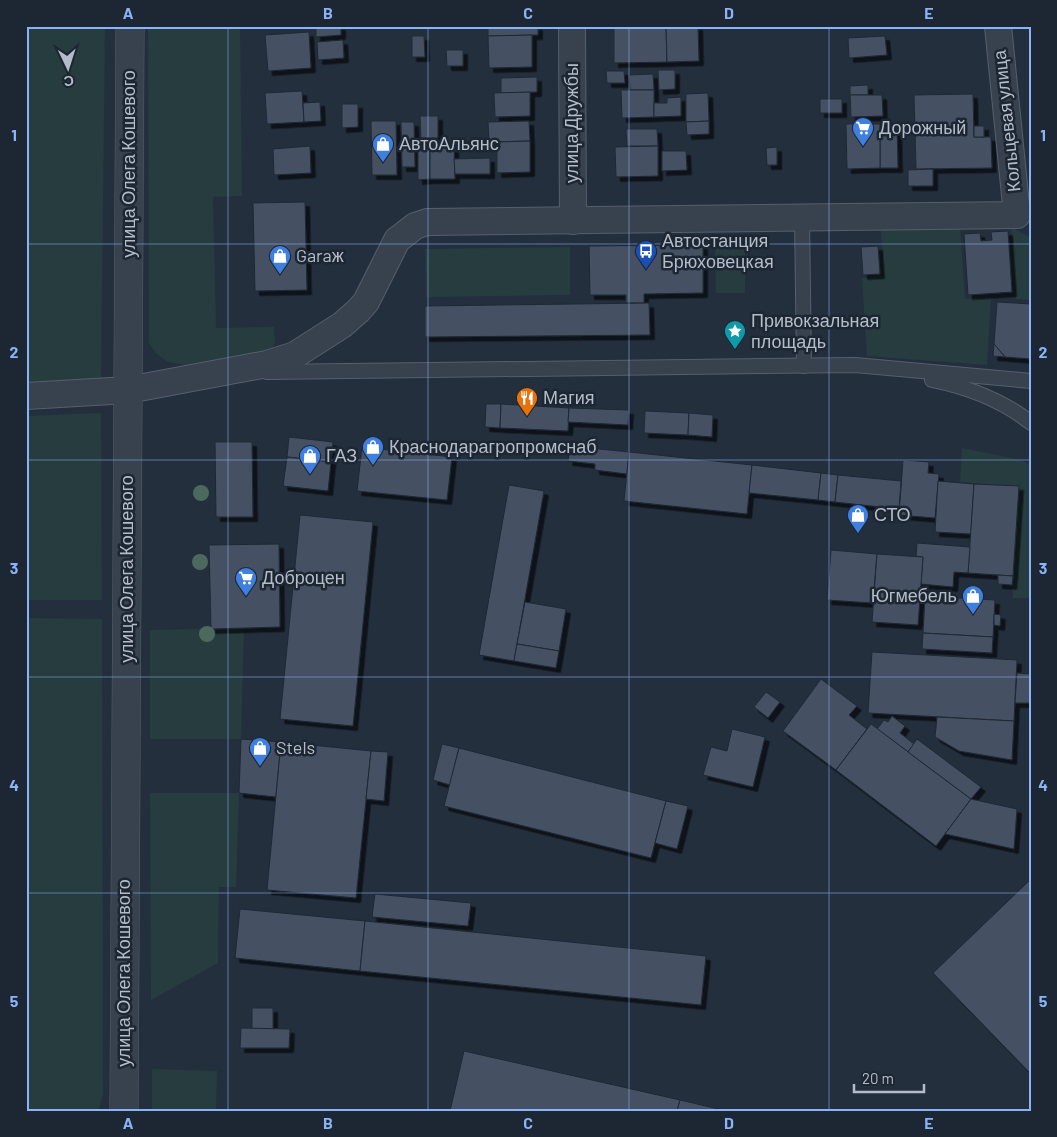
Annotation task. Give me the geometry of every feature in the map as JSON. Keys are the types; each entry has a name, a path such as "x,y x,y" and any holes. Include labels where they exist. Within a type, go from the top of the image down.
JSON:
{"street":[{"name":"улица Олега Кошевого","path":"124,1111 130,26"},
{"name":"улица Дружбы","path":"572,26 573,221"},
{"name":"Кольцевая улица","path":"998,26 1024,220"},
{"path":"26,396 128,390 267,364 295,355 342,325 358,311 366,302 397,240 415,226 427,222 802,218 1024,220"}],"lane":[{"path":"802,218 804,366"},
{"path":"855,365 953,384 975,391 1014,411 1031,423"},
{"path":"221,373 855,365 1031,381"}],"green space":[{"path":"26,26 105,26 101,379 26,383"},
{"path":"148,26 240,26 242,196 213,197 216,328 274,327 275,342 271,351 188,366 166,361 156,353 149,343"},
{"path":"960,225 965,299 991,297 987,365 867,356 862,278 884,276 881,230"},
{"path":"1011,227 1031,238 1031,300 1016,299"},
{"path":"715,245 745,245 745,293 716,293"},
{"path":"570,247 570,295 426,297 425,249"},
{"path":"101,413 102,600 26,600 26,416"},
{"path":"962,448 1020,460 1031,465 1031,598 1013,598 1012,585 1019,487 960,482"},
{"path":"26,618 102,619 103,1094 98,1111 26,1111"},
{"path":"244,628 241,739 150,739 150,630"},
{"path":"150,793 239,793 236,887 219,887 218,963 151,1000"},
{"path":"152,1069 217,1071 216,1111 152,1111"}],"building":[{"path":"316,26 341,26 341,35 316,37"},
{"path":"488,26 538,26 538,35 488,36"},
{"path":"614,26 666,26 667,62 614,63"},
{"path":"666,26 698,26 699,61 667,62"},
{"path":"309,32 311,68 268,71 265,35"},
{"path":"532,35 532,67 489,68 488,36"},
{"path":"412,36 424,36 425,57 412,57"},
{"path":"885,36 887,55 849,58 848,38"},
{"path":"343,40 344,58 318,60 317,42"},
{"path":"446,50 463,50 463,66 447,66"},
{"path":"658,70 675,70 675,89 659,90"},
{"path":"606,71 624,71 625,83 607,83"},
{"path":"653,74 654,90 630,90 629,75"},
{"path":"537,77 537,92 501,93 501,78"},
{"path":"868,85 868,95 850,95 850,86"},
{"path":"621,90 654,90 654,117 622,118"},
{"path":"302,91 304,122 267,124 265,93"},
{"path":"530,92 530,116 495,117 494,93"},
{"path":"708,93 709,121 686,122 686,94"},
{"path":"973,94 974,137 991,137 992,168 916,169 914,95"},
{"path":"850,95 882,95 883,116 851,117"},
{"path":"681,97 681,116 654,117 654,103 667,103 667,98"},
{"path":"820,99 842,99 842,113 820,113"},
{"path":"320,102 321,121 304,122 303,103"},
{"path":"342,104 358,104 358,127 342,128"},
{"path":"420,116 438,116 438,138 421,138"},
{"path":"371,121 396,121 397,175 372,175"},
{"path":"529,121 530,141 489,142 488,122"},
{"path":"709,121 709,134 687,135 686,122"},
{"path":"401,122 414,122 415,167 402,167"},
{"path":"897,123 898,168 880,168 880,124"},
{"path":"846,124 880,124 880,168 847,169"},
{"path":"974,126 984,126 984,137 974,137"},
{"path":"626,129 657,129 658,146 627,146"},
{"path":"530,141 530,172 497,173 497,142"},
{"path":"310,146 311,173 274,175 273,149"},
{"path":"658,146 658,176 616,177 615,147"},
{"path":"777,147 777,165 767,165 766,148"},
{"path":"418,148 430,148 430,179 418,180"},
{"path":"430,148 454,148 455,179 430,179"},
{"path":"662,151 686,151 687,170 662,171"},
{"path":"490,158 490,174 455,174 454,159"},
{"path":"933,169 933,186 908,186 908,170"},
{"path":"305,202 307,290 255,291 253,203"},
{"path":"1008,231 1012,292 968,295 964,234 980,233 981,241 992,240 991,232"},
{"name":"Автостанция Брюховецкая","path":"703,245 703,293 644,294 644,303 626,303 626,295 590,295 589,246"},
{"path":"878,246 880,274 863,275 861,247"},
{"path":"997,302 1031,304 1031,359 1005,357 994,344"},
{"path":"649,303 650,335 425,337 425,306"},
{"path":"994,344 1005,357 993,356"},
{"path":"486,404 501,404 500,428 485,427"},
{"path":"501,404 569,408 568,431 500,428"},
{"path":"569,408 629,410 628,425 568,422"},
{"path":"645,411 689,413 688,435 644,433"},
{"path":"689,413 713,415 712,437 688,435"},
{"path":"289,437 333,442 331,462 287,457"},
{"path":"215,442 252,442 253,517 216,517"},
{"path":"570,446 629,452 627,474 595,470 595,464 568,461"},
{"path":"362,447 452,457 447,500 357,491"},
{"path":"629,452 752,465 747,514 624,501"},
{"path":"287,457 331,462 328,491 283,486"},
{"path":"903,460 929,462 928,473 939,474 935,518 899,515"},
{"path":"752,465 821,473 818,500 749,493"},
{"path":"821,473 838,475 835,502 818,500"},
{"path":"838,475 901,481 899,509 835,502"},
{"path":"938,481 974,484 971,534 935,532"},
{"path":"974,484 1019,486 1013,576 968,573"},
{"path":"509,485 544,491 514,661 479,655"},
{"path":"300,515 373,522 353,726 280,719"},
{"path":"917,543 970,547 968,573 954,572 953,587 921,584 923,557 916,556"},
{"path":"279,544 280,627 211,629 209,545"},
{"path":"831,550 877,554 873,603 827,600"},
{"path":"877,554 923,557 918,625 872,622"},
{"path":"998,575 1013,576 1012,585 998,584"},
{"path":"925,596 995,600 993,637 923,633"},
{"path":"525,602 566,609 559,651 517,644"},
{"path":"994,614 1001,615 1000,626 994,625"},
{"path":"923,633 993,637 992,653 922,649"},
{"path":"517,644 559,651 556,668 514,661"},
{"path":"872,652 1017,660 1014,721 868,713"},
{"path":"1017,673 1031,674 1031,703 1015,703"},
{"path":"821,679 857,706 849,715 867,729 836,770 783,731"},
{"path":"766,692 780,702 768,718 754,707"},
{"path":"892,716 905,726 900,733 914,744 908,752 877,729 884,720 888,722"},
{"path":"937,717 1014,721 1012,760 959,751 935,737"},
{"path":"871,724 971,799 936,846 836,770"},
{"path":"732,729 765,737 753,787 703,775 711,747 727,751"},
{"path":"241,739 281,742 276,797 239,793"},
{"path":"917,739 981,787 971,799 908,752"},
{"path":"281,742 371,751 356,898 267,890"},
{"path":"442,744 459,748 450,785 433,780"},
{"path":"459,748 666,801 651,858 444,806"},
{"path":"371,751 388,752 384,801 366,799"},
{"path":"971,799 1017,809 1014,849 945,834"},
{"path":"666,801 688,806 677,849 655,843"},
{"path":"1031,879 1031,1074 933,973"},
{"path":"375,894 471,903 468,926 372,917"},
{"path":"240,909 365,921 360,971 235,958"},
{"path":"365,921 706,956 701,1005 360,971"},
{"path":"252,1008 273,1008 273,1029 252,1029"},
{"path":"241,1028 290,1029 289,1048 240,1048"},
{"path":"464,1051 680,1100 677,1111 450,1111"},
{"path":"680,1100 727,1111 677,1111"}],"place":[{"name":"Дорожный","path":"863,147"},
{"name":"АвтоАльянс","path":"383,163"},
{"name":"Автостанция Брюховецкая","path":"646,270"},
{"name":"Garaж","path":"280,275"},
{"name":"Привокзальная площадь","path":"735,350"},
{"name":"Магия","path":"527,417"},
{"name":"Краснодарагропромснаб","path":"373,466"},
{"name":"ГАЗ","path":"310,475"},
{"name":"СТО","path":"858,534"},
{"name":"Доброцен","path":"246,597"},
{"name":"Югмебель","path":"973,615"},
{"name":"Stels","path":"260,767"}]}
